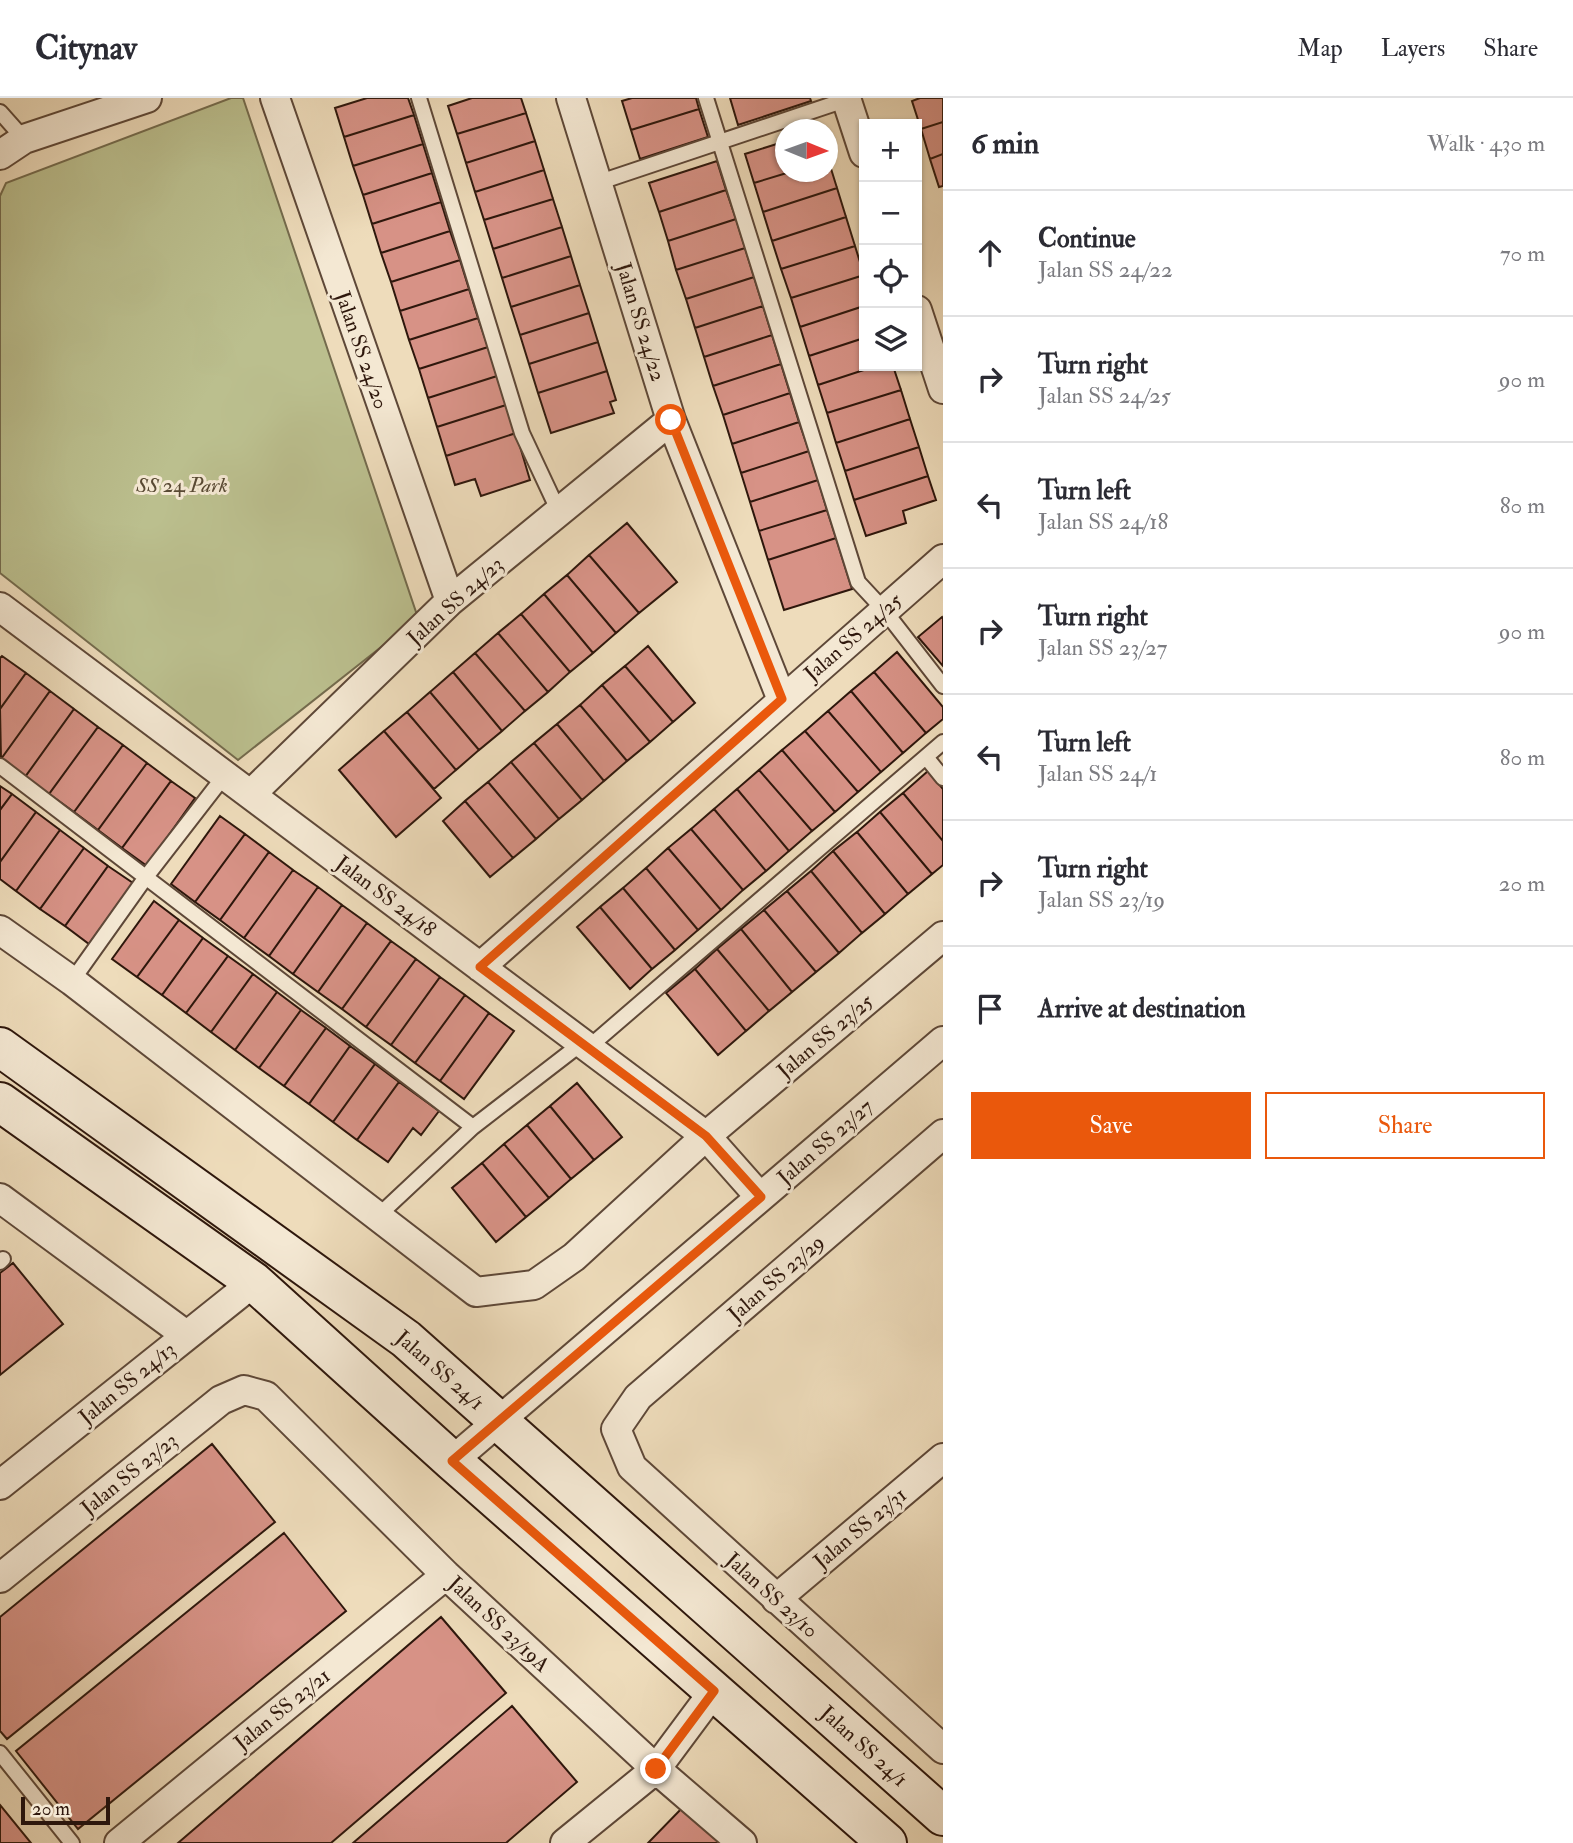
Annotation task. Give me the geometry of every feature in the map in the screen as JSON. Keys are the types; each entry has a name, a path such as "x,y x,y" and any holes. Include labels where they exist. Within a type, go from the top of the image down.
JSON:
{"main road":[{"name":"Jalan SS 24/1","path":"0,1047 396,1331 943,1816"},
{"path":"0,1102 254,1282 452,1461 887,1843"}],"street":[{"path":"0,155 24,139 147,98"},
{"name":"Jalan SS 24/20","path":"275,98 450,601"},
{"name":"Jalan SS 24/22","path":"570,98 671,420 782,699"},
{"path":"848,99 859,136"},
{"path":"922,325 943,388"},
{"name":"Jalan SS 24/23","path":"251,794 450,601 671,420"},
{"name":"Jalan SS 24/25","path":"480,967 943,559"},
{"name":"Jalan SS 24/18","path":"0,607 706,1136 761,1197"},
{"path":"0,929 72,981 476,1292 534,1285 574,1258 706,1136"},
{"name":"Jalan SS 23/25","path":"706,1136 943,936"},
{"name":"Jalan SS 23/27","path":"452,1461 943,1041"},
{"name":"Jalan SS 23/29","path":"616,1429 638,1397 943,1134"},
{"path":"0,1198 187,1335"},
{"name":"Jalan SS 24/13","path":"0,1485 254,1282"},
{"name":"Jalan SS 23/23","path":"0,1578 221,1400 244,1390 266,1396"},
{"name":"Jalan SS 23/19A","path":"266,1396 446,1575 656,1769 742,1843"},
{"name":"Jalan SS 23/10","path":"616,1429 632,1467 943,1749"},
{"name":"Jalan SS 23/31","path":"776,1599 943,1458"},
{"name":"Jalan SS 23/21","path":"119,1843 446,1575"},
{"path":"568,1842 656,1769 714,1691"}],"lane":[{"path":"419,98 522,433 559,512"},
{"path":"706,98 858,582 884,610 943,686"},
{"path":"597,183 848,99"},
{"path":"0,112 24,139"},
{"path":"378,1216 473,1128 585,1045 943,742"},
{"path":"926,757 943,778"},
{"path":"0,766 473,1128"},
{"path":"72,981 146,877 225,775"},
{"path":"0,1753 72,1843"}],"green space":[{"name":"SS 24 Park","path":"231,98 243,98 418,618 238,760 0,573 0,196 6,183"}],"building":[{"path":"367,98 408,98 414,115 344,137 335,108"},
{"path":"472,98 521,98 526,113 457,134 448,106"},
{"path":"632,98 696,98 699,109 631,130 622,101"},
{"path":"730,98 810,98 811,101 738,125"},
{"path":"920,98 943,98 943,122 922,129 922,119 918,119 912,101"},
{"path":"699,109 708,137 640,159 631,130"},
{"path":"526,113 535,141 466,163 457,134"},
{"path":"414,115 423,144 353,166 344,137"},
{"path":"943,122 943,154 930,159 922,129"},
{"path":"535,141 544,170 475,192 466,163"},
{"path":"423,144 432,173 363,195 353,166"},
{"path":"775,144 775,177 754,183 745,154"},
{"path":"943,154 943,186 939,187 930,159"},
{"path":"717,161 726,190 659,212 649,183"},
{"path":"544,170 553,199 484,220 475,192"},
{"path":"432,173 441,202 372,224 363,195"},
{"path":"775,177 775,182 835,182 837,188 763,212 754,183"},
{"path":"837,188 846,217 772,241 763,212"},
{"path":"726,190 736,219 668,241 659,212"},
{"path":"553,199 562,227 493,249 484,220"},
{"path":"441,202 450,231 381,253 372,224"},
{"path":"846,217 855,246 781,269 772,241"},
{"path":"736,219 745,248 676,270 668,241"},
{"path":"562,227 571,256 502,278 493,249"},
{"path":"450,231 460,260 391,282 381,253"},
{"path":"855,246 859,259 859,277 791,298 781,269"},
{"path":"745,248 754,277 686,299 676,270"},
{"path":"571,256 580,285 511,307 502,278"},
{"path":"460,260 469,289 400,311 391,282"},
{"path":"754,277 763,306 695,328 686,299"},
{"path":"859,277 859,308 800,327 791,298"},
{"path":"580,285 589,313 520,335 511,307"},
{"path":"469,289 478,318 409,340 400,311"},
{"path":"763,306 772,335 704,357 695,328"},
{"path":"859,308 859,340 809,356 800,327"},
{"path":"589,313 598,342 529,364 520,335"},
{"path":"478,318 488,347 419,369 409,340"},
{"path":"772,335 781,364 713,386 704,357"},
{"path":"859,340 861,371 818,385 809,356"},
{"path":"598,342 607,371 538,393 529,364"},
{"path":"488,347 497,376 428,398 419,369"},
{"path":"781,364 790,393 723,415 713,386"},
{"path":"607,371 616,400 610,402 614,413 551,433 538,393"},
{"path":"861,371 895,371 901,390 827,413 818,385"},
{"path":"497,376 506,405 437,427 428,398"},
{"path":"901,390 910,419 836,443 827,413"},
{"path":"790,393 799,422 732,444 723,415"},
{"path":"506,405 516,433 446,456 437,427"},
{"path":"910,419 919,447 845,471 836,443"},
{"path":"799,422 809,451 741,473 732,444"},
{"path":"516,433 530,480 481,496 475,479 455,485 446,456"},
{"path":"919,447 928,476 854,500 845,471"},
{"path":"809,451 818,480 750,502 741,473"},
{"path":"928,476 936,500 903,511 906,523 866,536 854,500"},
{"path":"818,480 827,510 759,531 750,502"},
{"path":"827,510 836,538 768,560 759,531"},
{"path":"627,523 677,582 639,613 589,555"},
{"path":"836,538 852,589 784,610 768,560"},
{"path":"589,555 639,613 616,633 567,575"},
{"path":"567,575 616,633 593,653 544,594"},
{"path":"544,594 593,653 570,672 521,614"},
{"path":"521,614 570,672 548,692 498,633"},
{"path":"942,617 943,619 943,666 918,637"},
{"path":"498,633 548,692 525,711 475,653"},
{"path":"648,646 695,703 673,722 625,666"},
{"path":"897,652 943,707 943,719 926,733 874,672"},
{"path":"475,653 525,711 502,731 453,672"},
{"path":"2,656 26,673 0,709 0,658"},
{"path":"625,666 673,722 650,742 602,685"},
{"path":"453,672 502,731 479,750 430,692"},
{"path":"874,672 926,733 903,753 851,691"},
{"path":"26,673 50,691 1,759 0,709"},
{"path":"602,685 650,742 627,761 580,705"},
{"path":"50,691 74,709 25,777 1,759"},
{"path":"851,691 903,753 881,772 828,711"},
{"path":"430,692 479,750 456,770 407,712"},
{"path":"580,705 627,761 604,781 557,724"},
{"path":"74,709 98,727 49,794 25,777"},
{"path":"828,711 881,772 858,792 805,731"},
{"path":"407,712 456,770 434,789 384,731"},
{"path":"557,724 604,781 582,800 534,743"},
{"path":"98,727 123,745 74,812 49,794"},
{"path":"384,731 441,798 396,837 339,770"},
{"path":"805,731 858,792 835,812 782,750"},
{"path":"534,743 582,800 559,819 511,762"},
{"path":"123,745 147,763 98,830 74,812"},
{"path":"782,750 835,812 812,831 759,770"},
{"path":"511,762 559,819 536,839 488,782"},
{"path":"147,763 171,781 122,848 98,830"},
{"path":"759,770 812,831 789,851 737,789"},
{"path":"928,771 943,789 943,841 903,793"},
{"path":"171,781 195,798 147,866 122,848"},
{"path":"488,782 536,839 513,858 465,801"},
{"path":"0,786 12,794 0,810"},
{"path":"737,789 789,851 766,871 714,809"},
{"path":"903,793 943,841 943,865 932,874 880,812"},
{"path":"12,794 36,812 0,862 0,810"},
{"path":"465,801 513,858 490,877 443,821"},
{"path":"714,809 766,871 743,890 691,829"},
{"path":"36,812 60,830 16,891 0,879 0,862"},
{"path":"880,812 932,874 908,894 857,832"},
{"path":"220,816 245,834 195,902 171,884"},
{"path":"691,829 743,890 721,910 668,848"},
{"path":"60,830 84,848 40,909 16,891"},
{"path":"857,832 908,894 885,914 833,851"},
{"path":"245,834 269,852 220,920 195,902"},
{"path":"84,848 108,866 65,926 40,909"},
{"path":"668,848 721,910 698,930 646,868"},
{"path":"833,851 885,914 862,933 811,871"},
{"path":"269,852 293,870 244,938 220,920"},
{"path":"108,866 133,883 89,944 65,926"},
{"path":"646,868 698,930 675,950 623,888"},
{"path":"293,870 318,887 269,956 244,938"},
{"path":"811,871 862,933 839,953 787,891"},
{"path":"318,887 342,905 293,974 269,956"},
{"path":"623,888 675,950 652,969 600,907"},
{"path":"787,891 839,953 816,972 764,910"},
{"path":"154,901 179,920 137,977 112,959"},
{"path":"342,905 367,923 318,992 293,974"},
{"path":"600,907 652,969 630,989 577,927"},
{"path":"764,910 816,972 792,992 741,929"},
{"path":"179,920 203,938 162,995 137,977"},
{"path":"367,923 391,941 342,1009 318,992"},
{"path":"741,929 792,992 769,1011 717,949"},
{"path":"203,938 228,956 186,1013 162,995"},
{"path":"391,941 416,959 366,1027 342,1009"},
{"path":"717,949 769,1011 746,1031 695,969"},
{"path":"228,956 253,974 211,1032 186,1013"},
{"path":"416,959 440,977 391,1045 366,1027"},
{"path":"695,969 746,1031 718,1055 666,993"},
{"path":"253,974 277,992 235,1050 211,1032"},
{"path":"440,977 465,995 415,1063 391,1045"},
{"path":"277,992 301,1010 259,1068 235,1050"},
{"path":"465,995 489,1013 440,1081 415,1063"},
{"path":"301,1010 326,1028 284,1086 259,1068"},
{"path":"489,1013 514,1031 464,1099 440,1081"},
{"path":"326,1028 350,1046 309,1104 284,1086"},
{"path":"350,1046 375,1064 333,1122 309,1104"},
{"path":"375,1064 399,1082 357,1140 333,1122"},
{"path":"399,1082 439,1111 421,1135 413,1128 388,1162 357,1140"},
{"path":"577,1083 622,1137 594,1160 550,1106"},
{"path":"550,1106 594,1160 571,1179 527,1125"},
{"path":"527,1125 571,1179 549,1198 504,1144"},
{"path":"504,1144 549,1198 526,1217 482,1163"},
{"path":"482,1163 526,1217 496,1242 452,1188"},
{"path":"13,1263 63,1324 0,1375 0,1273"},
{"path":"212,1444 275,1522 7,1739 0,1731 0,1617"},
{"path":"284,1533 346,1611 78,1829 16,1751"},
{"path":"441,1617 506,1693 331,1843 178,1843"},
{"path":"512,1706 577,1782 506,1843 353,1843"},
{"path":"686,1804 724,1843 648,1843"},
{"path":"0,1805 31,1843 0,1843"}],"route":[{"path":"656,1769 714,1691 452,1461 761,1197 706,1136 480,967 782,699 671,420"}]}
